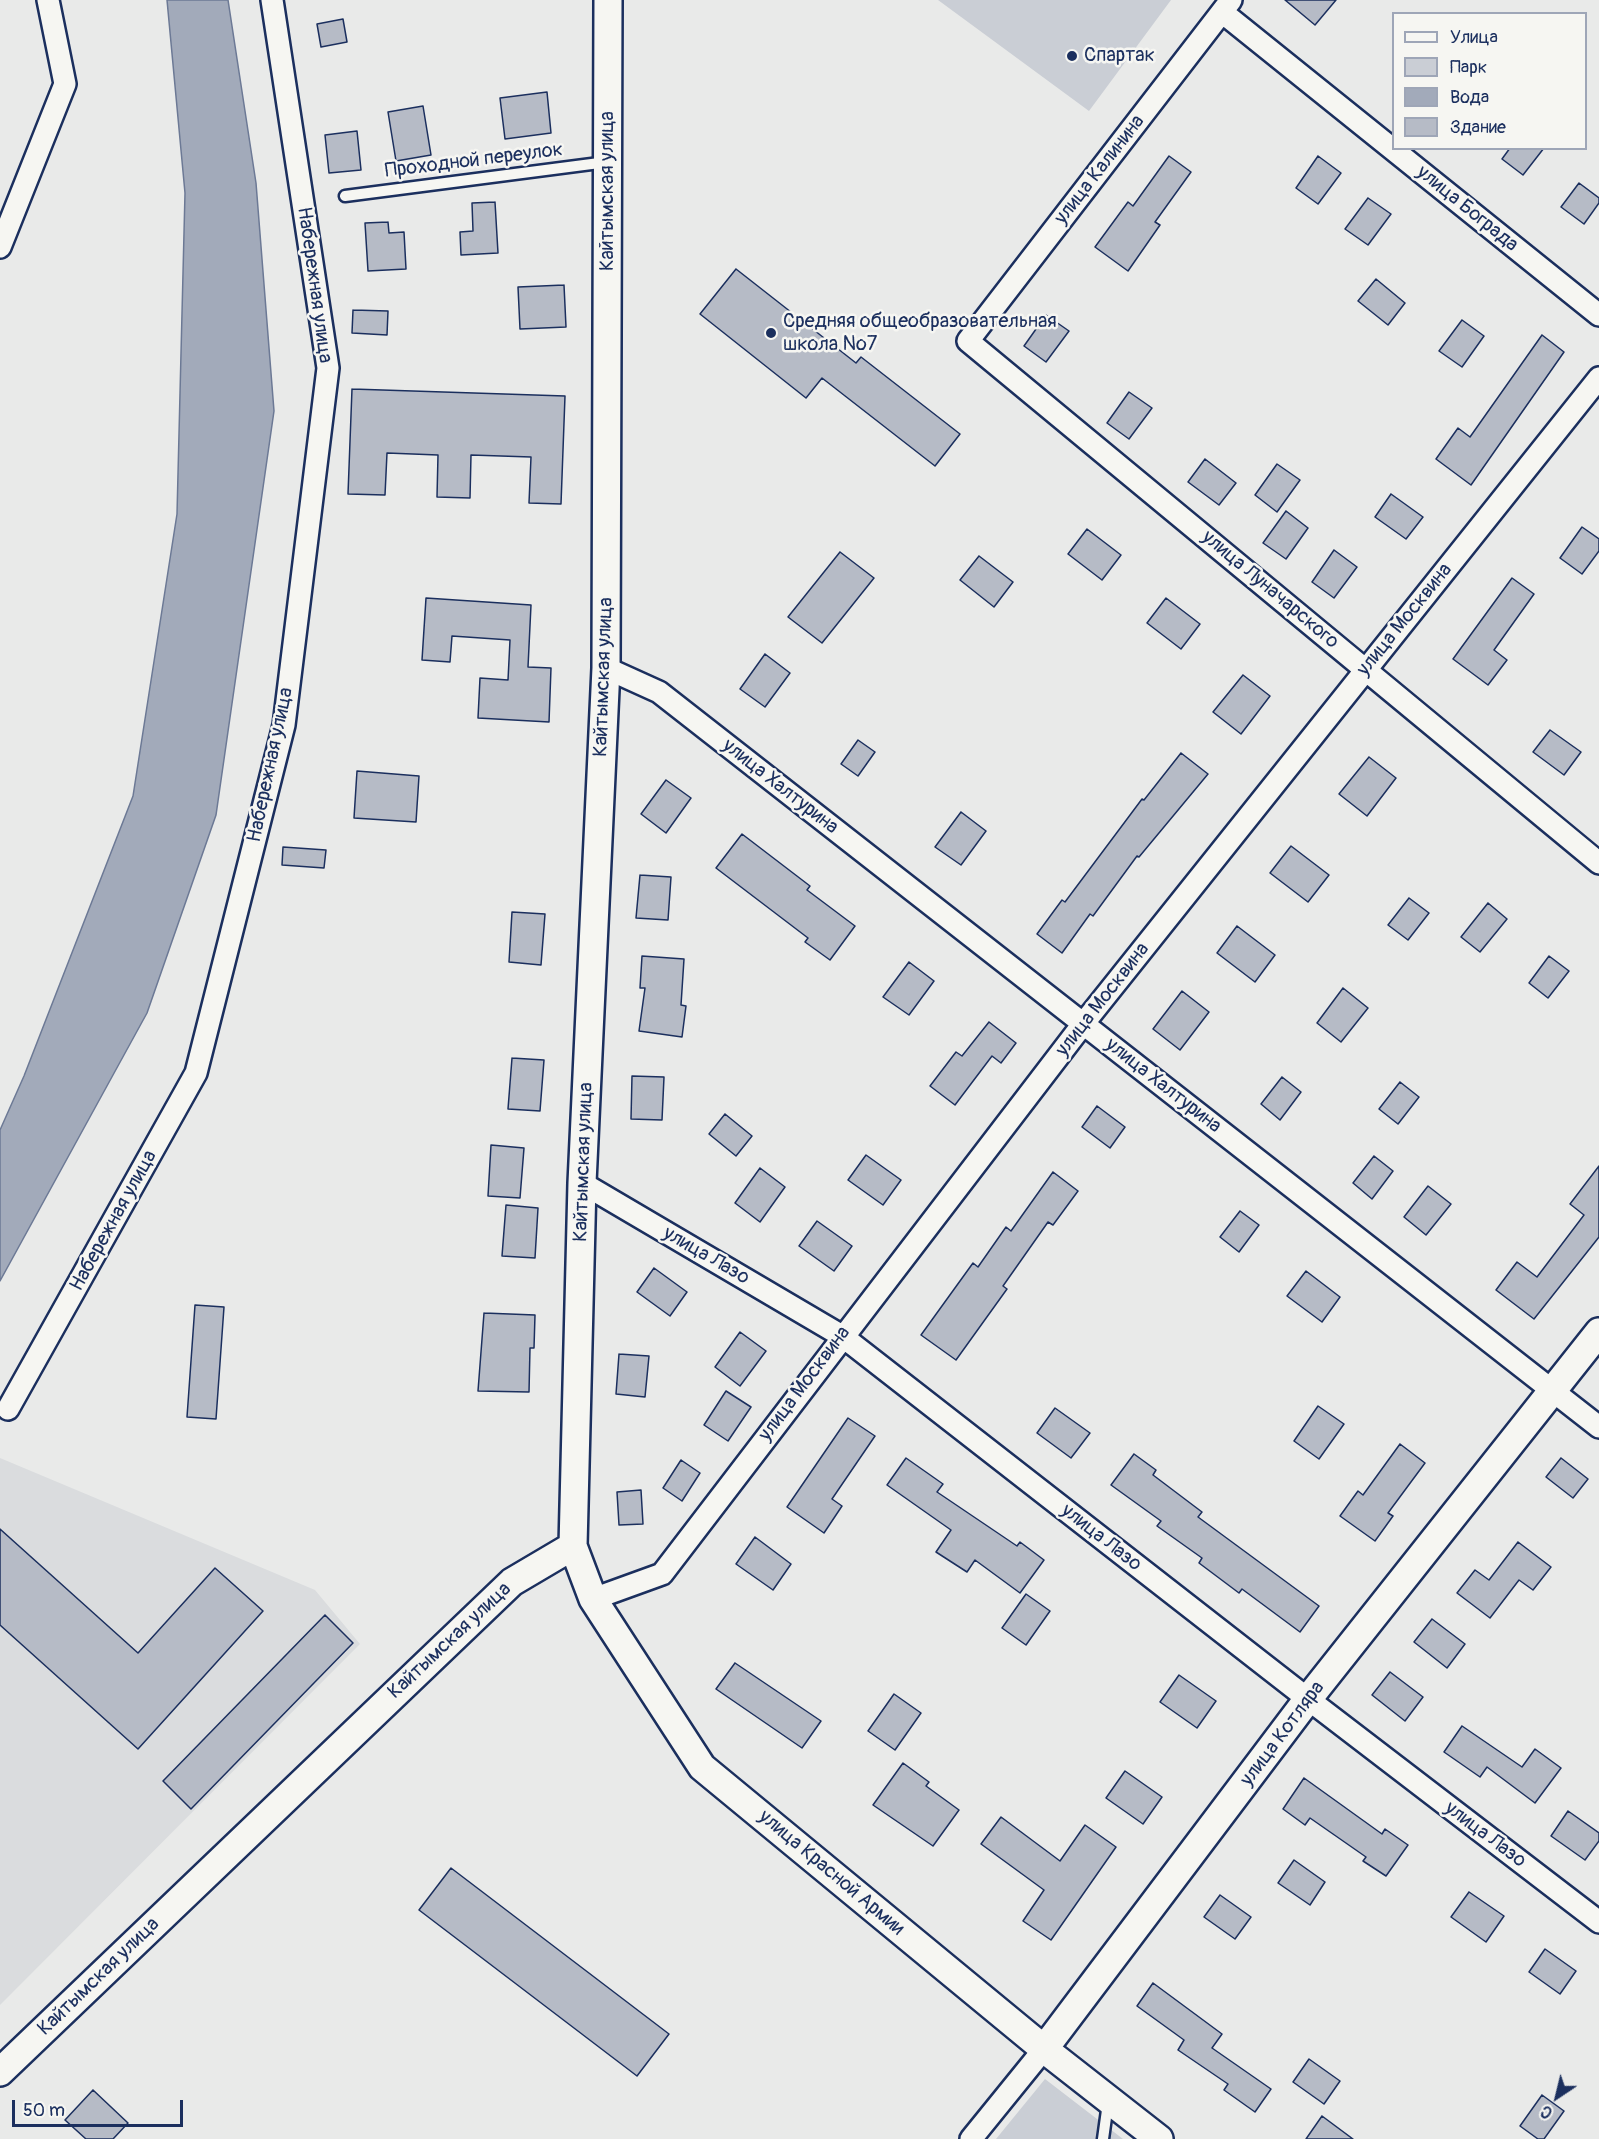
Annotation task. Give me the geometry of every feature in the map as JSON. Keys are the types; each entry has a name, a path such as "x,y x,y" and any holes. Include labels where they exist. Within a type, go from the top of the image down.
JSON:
{"street":[{"path":"0,247 65,84 48,0"},
{"name":"Набережная улица","path":"9,1409 196,1073 284,725 328,368 272,0"},
{"name":"Кайтымская улица","path":"0,2072 512,1582 573,1546 582,1184 606,668 608,0"},
{"name":"улица Бограда","path":"1227,6 1392,143"},
{"name":"улица Калинина","path":"968,341 1227,6"},
{"name":"улица Бограда","path":"1400,150 1599,315"},
{"name":"улица Луначарского","path":"968,341 1599,863"},
{"name":"улица Москвина","path":"593,1599 662,1574 1083,1024 1599,378"},
{"name":"улица Халтурина","path":"606,668 659,692 1599,1427"},
{"name":"улица Лазо","path":"582,1184 842,1336 1599,1922"},
{"name":"улица Котляра","path":"971,2139 1044,2049 1308,1699 1599,1332"},
{"name":"улица Красной Армии","path":"573,1546 593,1599 702,1767 1044,2049 1160,2139"}],"lane":[{"name":"Проходной переулок","path":"345,196 608,162"},
{"path":"1103,2139 1109,2100"}],"shaded area":[{"path":"0,1458 315,1590 360,1644 0,2005"}],"green space":[{"name":"Спартак","path":"938,0 1171,0 1089,111"},
{"path":"1045,2079 1123,2139 996,2139"}],"water":[{"path":"167,0 228,0 256,183 274,411 216,815 147,1013 0,1281 0,1130 24,1076 133,796 177,514 185,193"}],"building":[{"path":"1285,0 1336,0 1315,25"},
{"path":"343,19 347,42 321,47 317,24"},
{"path":"547,92 551,133 505,139 500,98"},
{"path":"423,106 431,155 396,161 388,112"},
{"path":"357,131 361,170 329,173 325,135"},
{"path":"1509,150 1542,150 1523,175 1502,159"},
{"path":"1169,156 1191,172 1155,222 1160,225 1128,271 1095,247 1128,202 1133,206"},
{"path":"1318,156 1341,173 1318,204 1296,188"},
{"path":"1579,183 1599,198 1599,203 1584,224 1561,207"},
{"path":"1368,198 1391,214 1368,245 1345,229"},
{"path":"495,202 498,253 461,255 460,232 473,231 472,203"},
{"path":"388,222 389,233 404,232 406,269 368,271 365,223"},
{"path":"736,269 856,363 861,357 960,434 935,466 822,378 806,398 700,314"},
{"path":"1376,279 1405,303 1388,325 1358,301"},
{"path":"564,285 566,327 520,329 518,287"},
{"path":"353,310 388,311 387,335 352,333"},
{"path":"1046,315 1069,331 1046,362 1024,346"},
{"path":"1462,320 1484,336 1462,367 1439,351"},
{"path":"1542,335 1564,352 1471,485 1436,459 1458,428 1470,437"},
{"path":"352,389 565,396 561,504 529,503 531,457 471,455 470,498 437,497 438,455 387,453 385,495 348,494"},
{"path":"1129,392 1152,408 1129,439 1107,423"},
{"path":"1205,459 1236,483 1219,505 1188,482"},
{"path":"1277,464 1300,480 1277,512 1255,495"},
{"path":"1391,494 1423,517 1406,539 1375,517"},
{"path":"1286,511 1308,528 1286,559 1263,543"},
{"path":"1582,527 1599,539 1599,551 1582,574 1560,558"},
{"path":"1087,529 1121,555 1102,580 1068,554"},
{"path":"1334,550 1357,567 1334,598 1312,582"},
{"path":"840,552 874,578 822,643 788,617"},
{"path":"979,556 1013,582 994,607 960,580"},
{"path":"1512,578 1534,594 1494,650 1507,660 1488,685 1453,659"},
{"path":"426,598 531,605 528,667 551,668 549,722 478,718 480,678 508,680 510,640 452,636 450,662 422,660"},
{"path":"1166,598 1200,624 1181,649 1147,623"},
{"path":"765,654 790,673 765,707 740,689"},
{"path":"1243,675 1270,696 1241,734 1213,712"},
{"path":"1550,730 1581,752 1564,775 1533,752"},
{"path":"858,740 875,752 858,776 841,764"},
{"path":"1181,753 1208,774 1139,857 1137,856 1093,916 1090,914 1062,953 1037,934 1062,900 1065,902 1142,799 1144,800"},
{"path":"1369,757 1396,778 1367,816 1339,794"},
{"path":"357,771 419,776 416,822 354,818"},
{"path":"666,780 691,798 666,833 641,814"},
{"path":"961,812 986,831 961,865 935,847"},
{"path":"742,834 810,886 807,890 855,926 830,960 805,942 808,938 716,868"},
{"path":"1291,846 1329,875 1308,902 1270,873"},
{"path":"283,847 326,850 324,868 282,865"},
{"path":"640,875 671,877 668,920 636,918"},
{"path":"1409,898 1429,913 1408,940 1388,925"},
{"path":"1488,903 1507,919 1480,952 1461,937"},
{"path":"512,912 545,914 541,965 509,962"},
{"path":"1237,926 1275,955 1255,982 1217,953"},
{"path":"642,956 684,959 681,1005 686,1006 682,1037 639,1031 645,988 640,988"},
{"path":"1549,956 1569,971 1548,998 1529,983"},
{"path":"909,962 934,981 909,1015 883,997"},
{"path":"1343,988 1368,1008 1341,1042 1317,1023"},
{"path":"1182,991 1209,1012 1180,1050 1153,1029"},
{"path":"989,1022 1016,1043 1001,1063 992,1056 955,1105 930,1086 956,1052 962,1056"},
{"path":"512,1058 544,1060 540,1111 508,1109"},
{"path":"632,1076 664,1077 662,1120 631,1119"},
{"path":"1282,1077 1301,1092 1280,1120 1261,1104"},
{"path":"1400,1082 1419,1097 1398,1124 1379,1109"},
{"path":"1097,1106 1125,1127 1110,1148 1082,1127"},
{"path":"725,1114 752,1136 736,1156 709,1134"},
{"path":"491,1145 524,1148 520,1198 488,1196"},
{"path":"866,1155 901,1180 883,1205 848,1180"},
{"path":"1374,1156 1393,1171 1372,1199 1353,1183"},
{"path":"1599,1166 1599,1237 1534,1319 1496,1290 1517,1262 1537,1277 1584,1215 1570,1204"},
{"path":"760,1168 785,1187 760,1222 735,1203"},
{"path":"1053,1172 1078,1191 1053,1225 1048,1222 1003,1286 1007,1289 956,1360 921,1335 973,1263 978,1267 1006,1227 1011,1231"},
{"path":"1428,1186 1451,1204 1426,1235 1404,1217"},
{"path":"506,1205 538,1208 535,1258 502,1256"},
{"path":"1240,1211 1259,1225 1239,1252 1220,1237"},
{"path":"817,1221 852,1246 834,1271 799,1246"},
{"path":"654,1268 687,1292 670,1316 637,1292"},
{"path":"1306,1271 1340,1297 1322,1322 1287,1296"},
{"path":"195,1305 224,1307 216,1419 187,1417"},
{"path":"484,1313 535,1315 534,1348 530,1348 529,1392 478,1391"},
{"path":"740,1332 766,1351 740,1386 715,1367"},
{"path":"619,1354 649,1356 645,1397 616,1394"},
{"path":"726,1391 751,1407 728,1441 704,1425"},
{"path":"1318,1406 1344,1424 1319,1459 1294,1441"},
{"path":"1055,1408 1090,1433 1071,1458 1037,1433"},
{"path":"848,1418 875,1436 832,1499 842,1506 824,1533 787,1507"},
{"path":"1400,1444 1425,1463 1388,1513 1393,1516 1375,1541 1340,1516 1358,1491 1363,1495"},
{"path":"1134,1454 1156,1470 1153,1475 1202,1512 1198,1517 1319,1606 1300,1632 1242,1589 1239,1593 1199,1563 1202,1558 1157,1526 1161,1521 1111,1485"},
{"path":"906,1458 943,1484 937,1492 1017,1546 1020,1542 1044,1560 1020,1593 975,1560 967,1572 936,1552 951,1530 887,1485"},
{"path":"1561,1458 1588,1479 1573,1498 1546,1477"},
{"path":"681,1460 700,1473 682,1501 663,1488"},
{"path":"641,1490 643,1524 619,1525 617,1492"},
{"path":"0,1529 138,1653 215,1568 263,1611 138,1749 0,1625"},
{"path":"755,1537 791,1564 773,1590 736,1564"},
{"path":"1518,1542 1551,1567 1533,1590 1519,1580 1490,1618 1457,1593 1475,1570 1489,1580"},
{"path":"1026,1594 1050,1611 1026,1645 1002,1628"},
{"path":"325,1615 353,1643 191,1809 163,1781"},
{"path":"1432,1619 1465,1644 1447,1668 1414,1642"},
{"path":"735,1663 821,1721 802,1748 716,1689"},
{"path":"1390,1672 1423,1697 1405,1721 1372,1695"},
{"path":"1179,1675 1216,1701 1197,1728 1160,1702"},
{"path":"894,1694 921,1713 895,1750 868,1731"},
{"path":"1462,1726 1522,1767 1535,1749 1561,1768 1535,1803 1487,1767 1480,1777 1444,1752"},
{"path":"903,1763 929,1782 926,1786 959,1810 933,1846 873,1805"},
{"path":"1125,1771 1162,1797 1143,1824 1106,1798"},
{"path":"1304,1778 1382,1834 1385,1829 1408,1845 1386,1876 1363,1861 1366,1857 1310,1818 1305,1825 1283,1809"},
{"path":"1568,1811 1599,1833 1599,1841 1585,1860 1551,1836"},
{"path":"1001,1817 1060,1861 1085,1825 1116,1847 1051,1940 1023,1921 1044,1890 981,1844"},
{"path":"1294,1860 1325,1882 1310,1905 1278,1883"},
{"path":"451,1868 669,2034 637,2076 419,1910"},
{"path":"1469,1892 1504,1916 1486,1942 1451,1917"},
{"path":"1220,1895 1251,1917 1235,1939 1204,1917"},
{"path":"1545,1949 1576,1971 1560,1994 1529,1972"},
{"path":"1153,1983 1222,2034 1212,2048 1271,2089 1255,2112 1224,2090 1228,2084 1178,2050 1184,2040 1137,2006"},
{"path":"1309,2059 1340,2081 1324,2104 1293,2082"},
{"path":"93,2090 128,2123 113,2139 86,2139 65,2120"},
{"path":"1542,2095 1564,2111 1544,2139 1538,2139 1520,2126"},
{"path":"1322,2116 1353,2139 1306,2139"}],"place":[{"name":"Спартак","path":"1072,56"},
{"name":"Средняя общеобразовательная школа №7","path":"771,333"}]}
